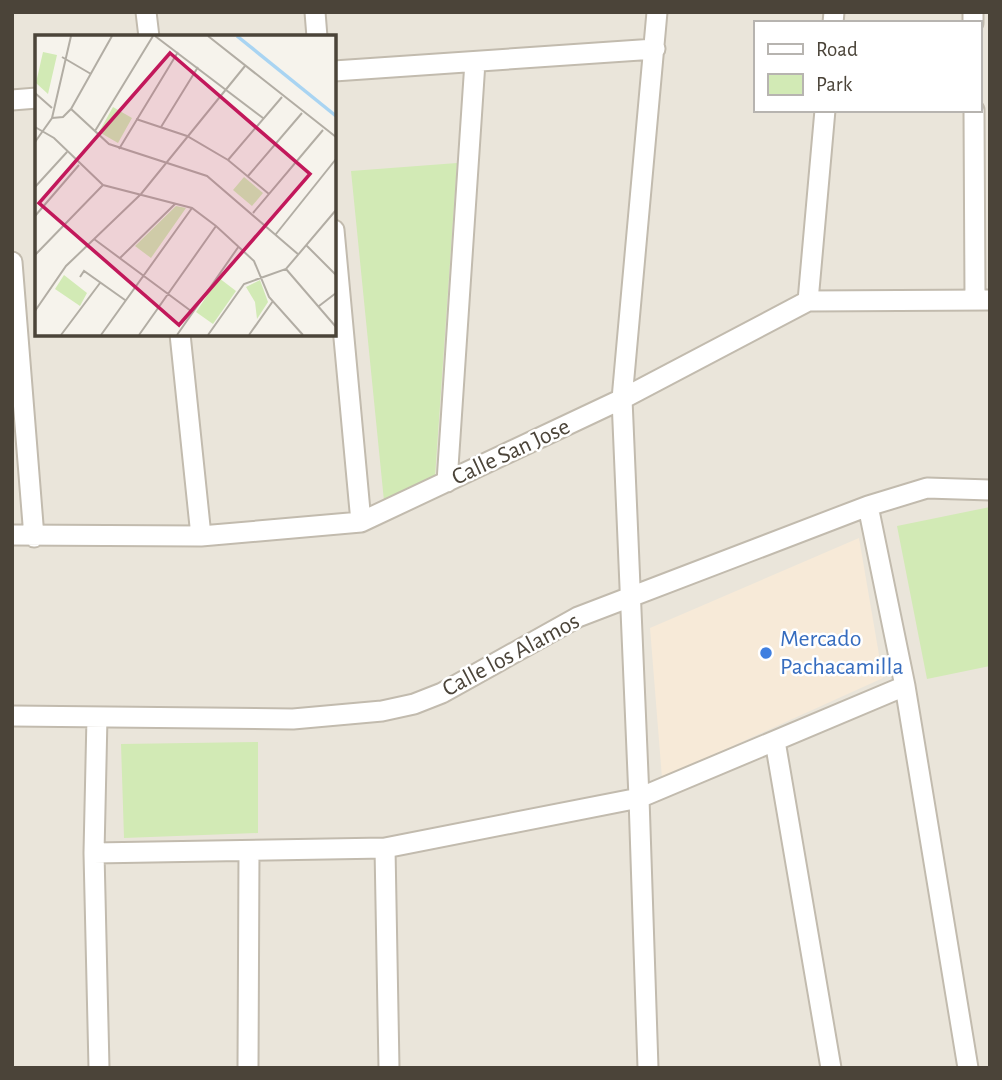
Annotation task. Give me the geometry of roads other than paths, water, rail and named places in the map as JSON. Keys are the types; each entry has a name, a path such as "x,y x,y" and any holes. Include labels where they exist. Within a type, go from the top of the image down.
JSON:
{"street":[{"path":"146,12 149,35"},
{"path":"315,12 317,35"},
{"path":"648,1068 622,399 657,12"},
{"path":"336,71 654,49"},
{"path":"447,482 475,62"},
{"path":"12,100 35,98"},
{"path":"808,301 825,112"},
{"path":"974,112 983,299"},
{"path":"336,252 361,522"},
{"path":"12,262 34,537"},
{"name":"Calle San Jose","path":"12,536 201,536 361,522 622,399 808,301 983,299"},
{"path":"180,336 201,536"},
{"name":"Calle los Alamos","path":"12,716 293,719 382,711 414,704 442,693 578,617 868,506 927,488 990,490"},
{"path":"868,506 905,686 968,1068"},
{"path":"94,853 385,848 639,798 905,686"},
{"path":"97,717 94,853 99,1068"},
{"path":"775,741 831,1068"},
{"path":"385,848 389,1068"},
{"path":"248,851 248,1068"}],"place":[{"name":"Mercado Pachacamilla","path":"766,653"}]}
